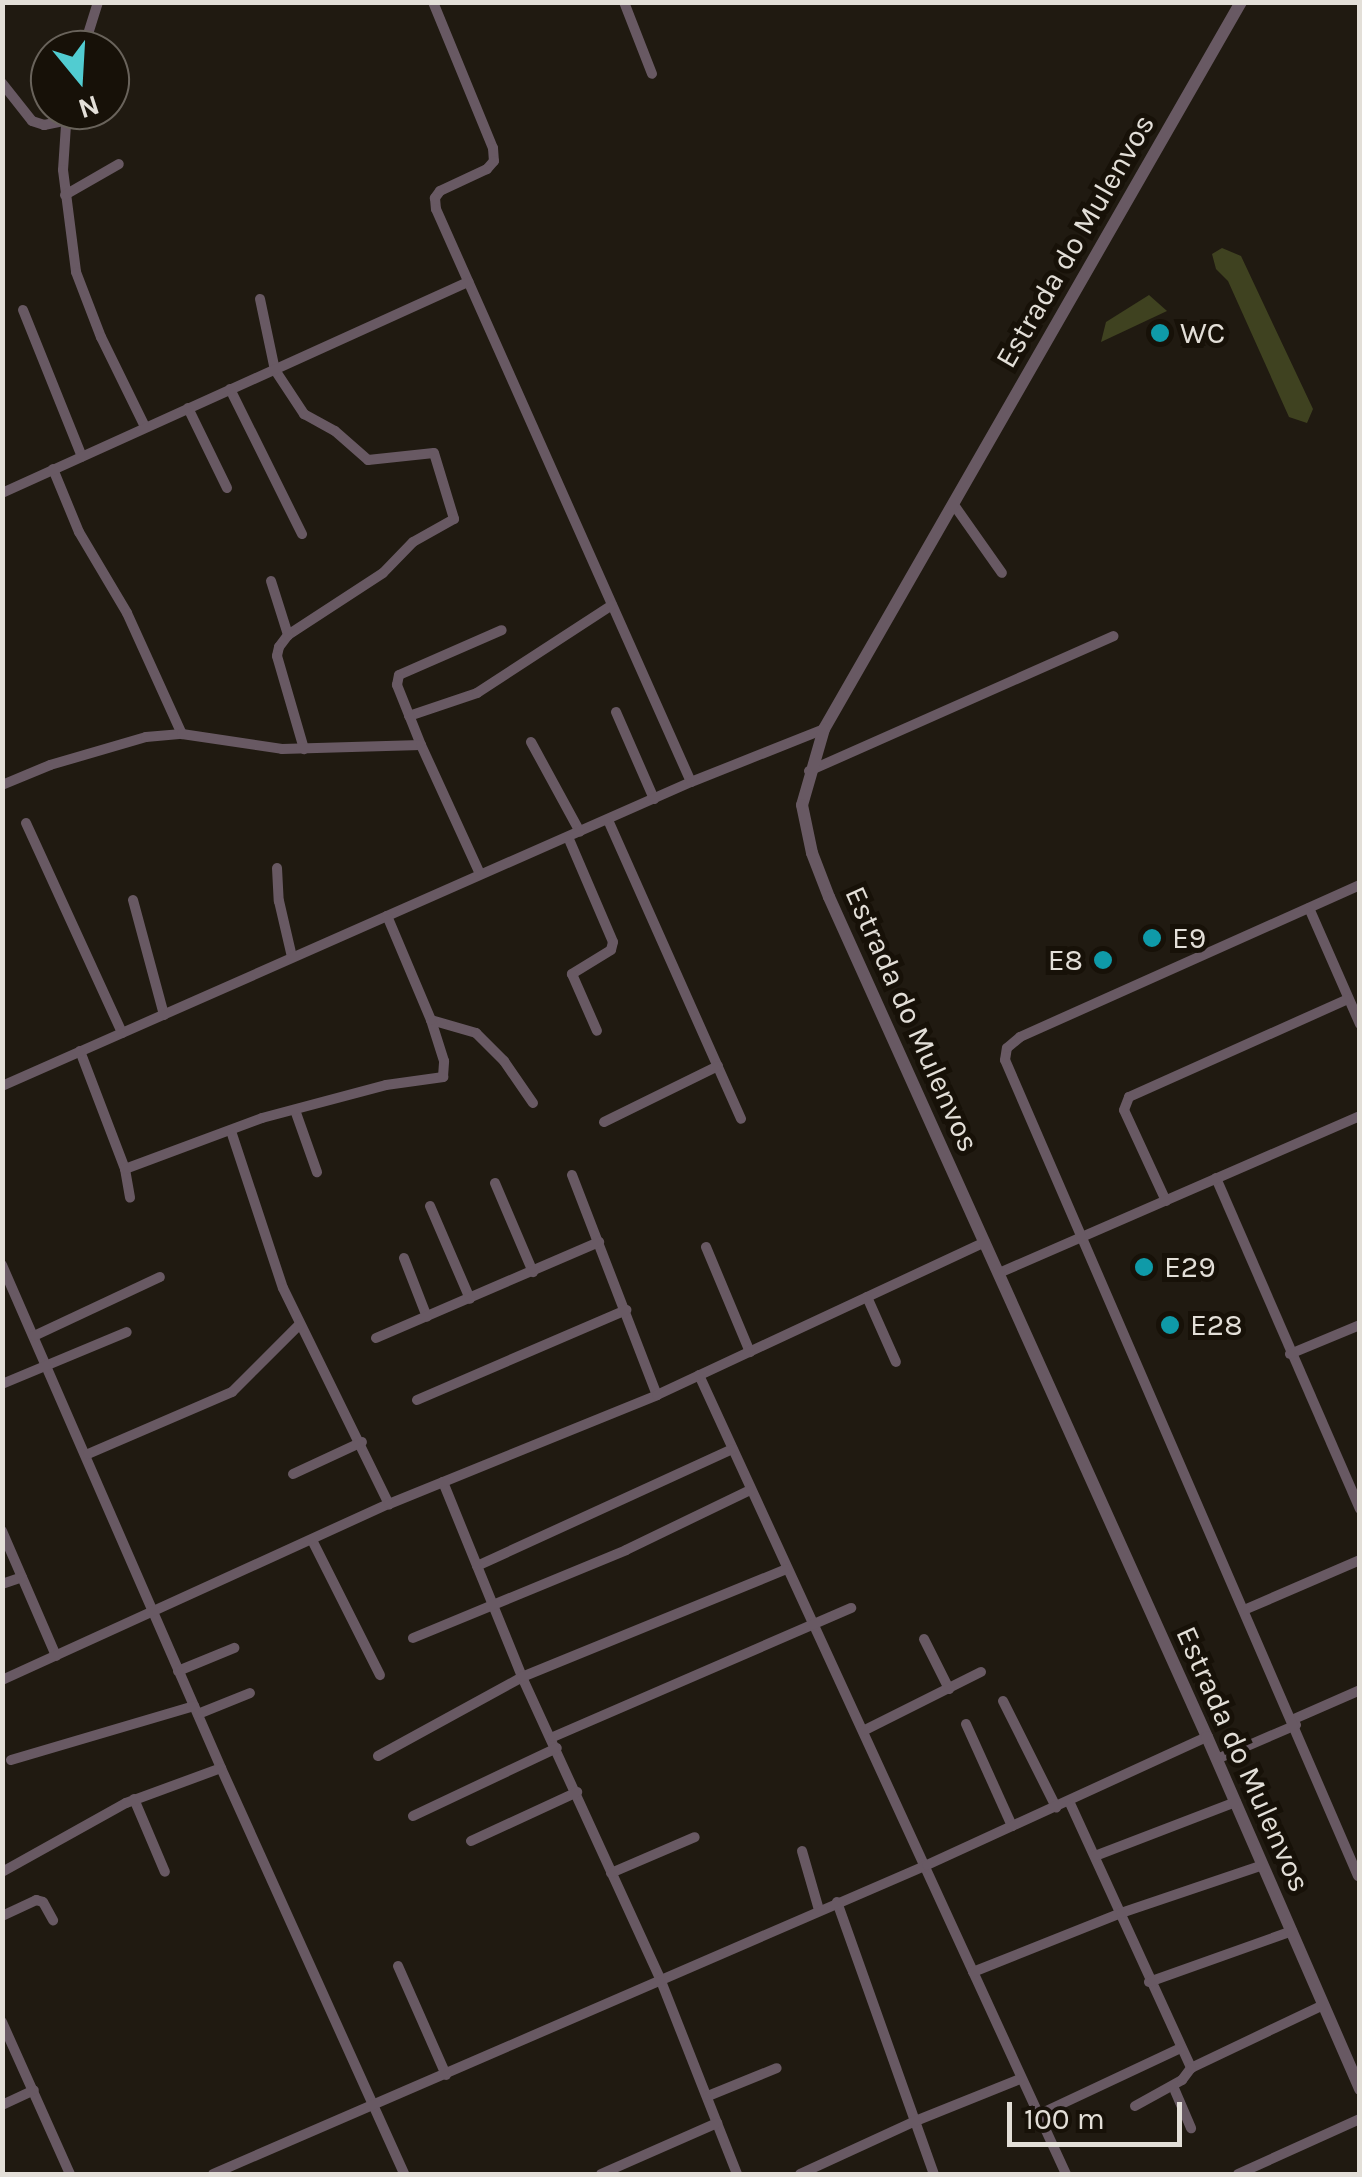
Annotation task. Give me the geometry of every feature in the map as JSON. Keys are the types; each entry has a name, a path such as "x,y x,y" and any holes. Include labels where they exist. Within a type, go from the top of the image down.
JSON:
{"street":[{"path":"89,30 98,2"},
{"path":"433,2 493,148 494,161 487,169 440,191 434,198 691,782"},
{"path":"624,2 652,74"},
{"name":"Estrada do Mulenvos","path":"1242,2 824,729 808,771 802,805 812,853 1360,2089"},
{"path":"2,82 30,117"},
{"path":"65,130 65,195 84,299 145,427"},
{"path":"65,195 120,164"},
{"path":"2,492 468,282"},
{"path":"260,298 275,370 304,414 335,432 368,460 434,453 454,519 412,542 383,573 288,635 277,656 304,749"},
{"path":"23,310 82,457"},
{"path":"230,390 302,534"},
{"path":"188,408 227,488"},
{"path":"53,469 79,532 128,614 182,734"},
{"path":"954,505 1002,572"},
{"path":"271,581 288,635"},
{"path":"409,716 478,692 612,605"},
{"path":"480,874 420,744 398,684 402,672 502,630"},
{"path":"808,771 1112,636"},
{"path":"616,712 654,799"},
{"path":"2,1086 691,782 824,729"},
{"path":"2,785 130,740 182,734 304,749 420,744"},
{"path":"531,742 580,832"},
{"path":"608,820 741,1120"},
{"path":"26,823 122,1032"},
{"path":"568,837 613,942 611,950 572,974 597,1031"},
{"path":"277,868 279,901 292,957"},
{"path":"1358,1876 1295,1722 1079,1238 1009,1072 1007,1048 1020,1038 1360,885"},
{"path":"133,900 164,1015"},
{"path":"1309,908 1360,1024"},
{"path":"125,1169 295,1110 386,1085 443,1077 444,1061 431,1020 387,916"},
{"path":"1166,1201 1124,1110 1125,1102 1348,999"},
{"path":"431,1020 476,1032 504,1062 532,1103"},
{"path":"80,1051 125,1169 130,1198"},
{"path":"604,1122 718,1066"},
{"path":"295,1110 317,1172"},
{"path":"1000,1273 1360,1116"},
{"path":"232,1131 274,1267 389,1504"},
{"path":"572,1175 656,1395"},
{"path":"1216,1178 1360,1509"},
{"path":"495,1183 533,1272"},
{"path":"430,1206 470,1299"},
{"path":"376,1338 599,1242"},
{"path":"2,1680 313,1542 389,1504 656,1395 984,1242"},
{"path":"706,1247 750,1352"},
{"path":"404,1258 427,1317"},
{"path":"2,1265 88,1454 220,1768 404,2174"},
{"path":"34,1336 160,1277"},
{"path":"867,1298 896,1362"},
{"path":"417,1400 626,1310"},
{"path":"88,1454 232,1392 300,1324"},
{"path":"1290,1354 1360,1324"},
{"path":"2,1384 127,1332"},
{"path":"699,1375 1066,2174"},
{"path":"293,1474 362,1442"},
{"path":"476,1566 733,1449"},
{"path":"443,1482 522,1677 662,1981 737,2174"},
{"path":"413,1638 626,1550 750,1490"},
{"path":"2,1531 56,1656"},
{"path":"313,1542 380,1675"},
{"path":"1244,1610 1360,1560"},
{"path":"378,1756 522,1677 788,1569"},
{"path":"2,1584 22,1577"},
{"path":"413,1816 555,1743 850,1608"},
{"path":"924,1640 950,1689"},
{"path":"178,1671 234,1648"},
{"path":"863,1730 981,1672"},
{"path":"1216,1759 1360,1690"},
{"path":"11,1760 250,1693"},
{"path":"1003,1701 1056,1807"},
{"path":"966,1724 1012,1826"},
{"path":"213,2174 927,1865 1207,1737"},
{"path":"2,1872 134,1799 220,1768"},
{"path":"471,1841 577,1792"},
{"path":"134,1799 166,1872"},
{"path":"1068,1801 1191,2068"},
{"path":"1095,1856 1236,1802"},
{"path":"611,1872 695,1837"},
{"path":"802,1851 819,1910"},
{"path":"973,1972 1120,1912 1263,1865"},
{"path":"2,1916 36,1900 43,1902 53,1920"},
{"path":"837,1902 934,2174"},
{"path":"1149,1982 1292,1931"},
{"path":"398,1966 446,2075"},
{"path":"1135,2106 1173,2086 1191,2068 1324,2005"},
{"path":"2,2022 70,2174"},
{"path":"1040,2114 1180,2048"},
{"path":"708,2096 776,2068"},
{"path":"800,2174 913,2122 1020,2080"},
{"path":"1173,2086 1191,2128"},
{"path":"2,2105 34,2090"},
{"path":"1238,2174 1360,2119"},
{"path":"601,2174 718,2123"}],"green space":[{"path":"1222,248 1241,256 1313,409 1307,423 1289,417 1228,281 1216,269 1212,254"},
{"path":"1149,295 1167,311 1101,342 1106,322"}],"place":[{"name":"WC","path":"1160,333"},
{"name":"E9","path":"1152,938"},
{"name":"E8","path":"1103,960"},
{"name":"E29","path":"1144,1267"},
{"name":"E28","path":"1170,1325"}]}
